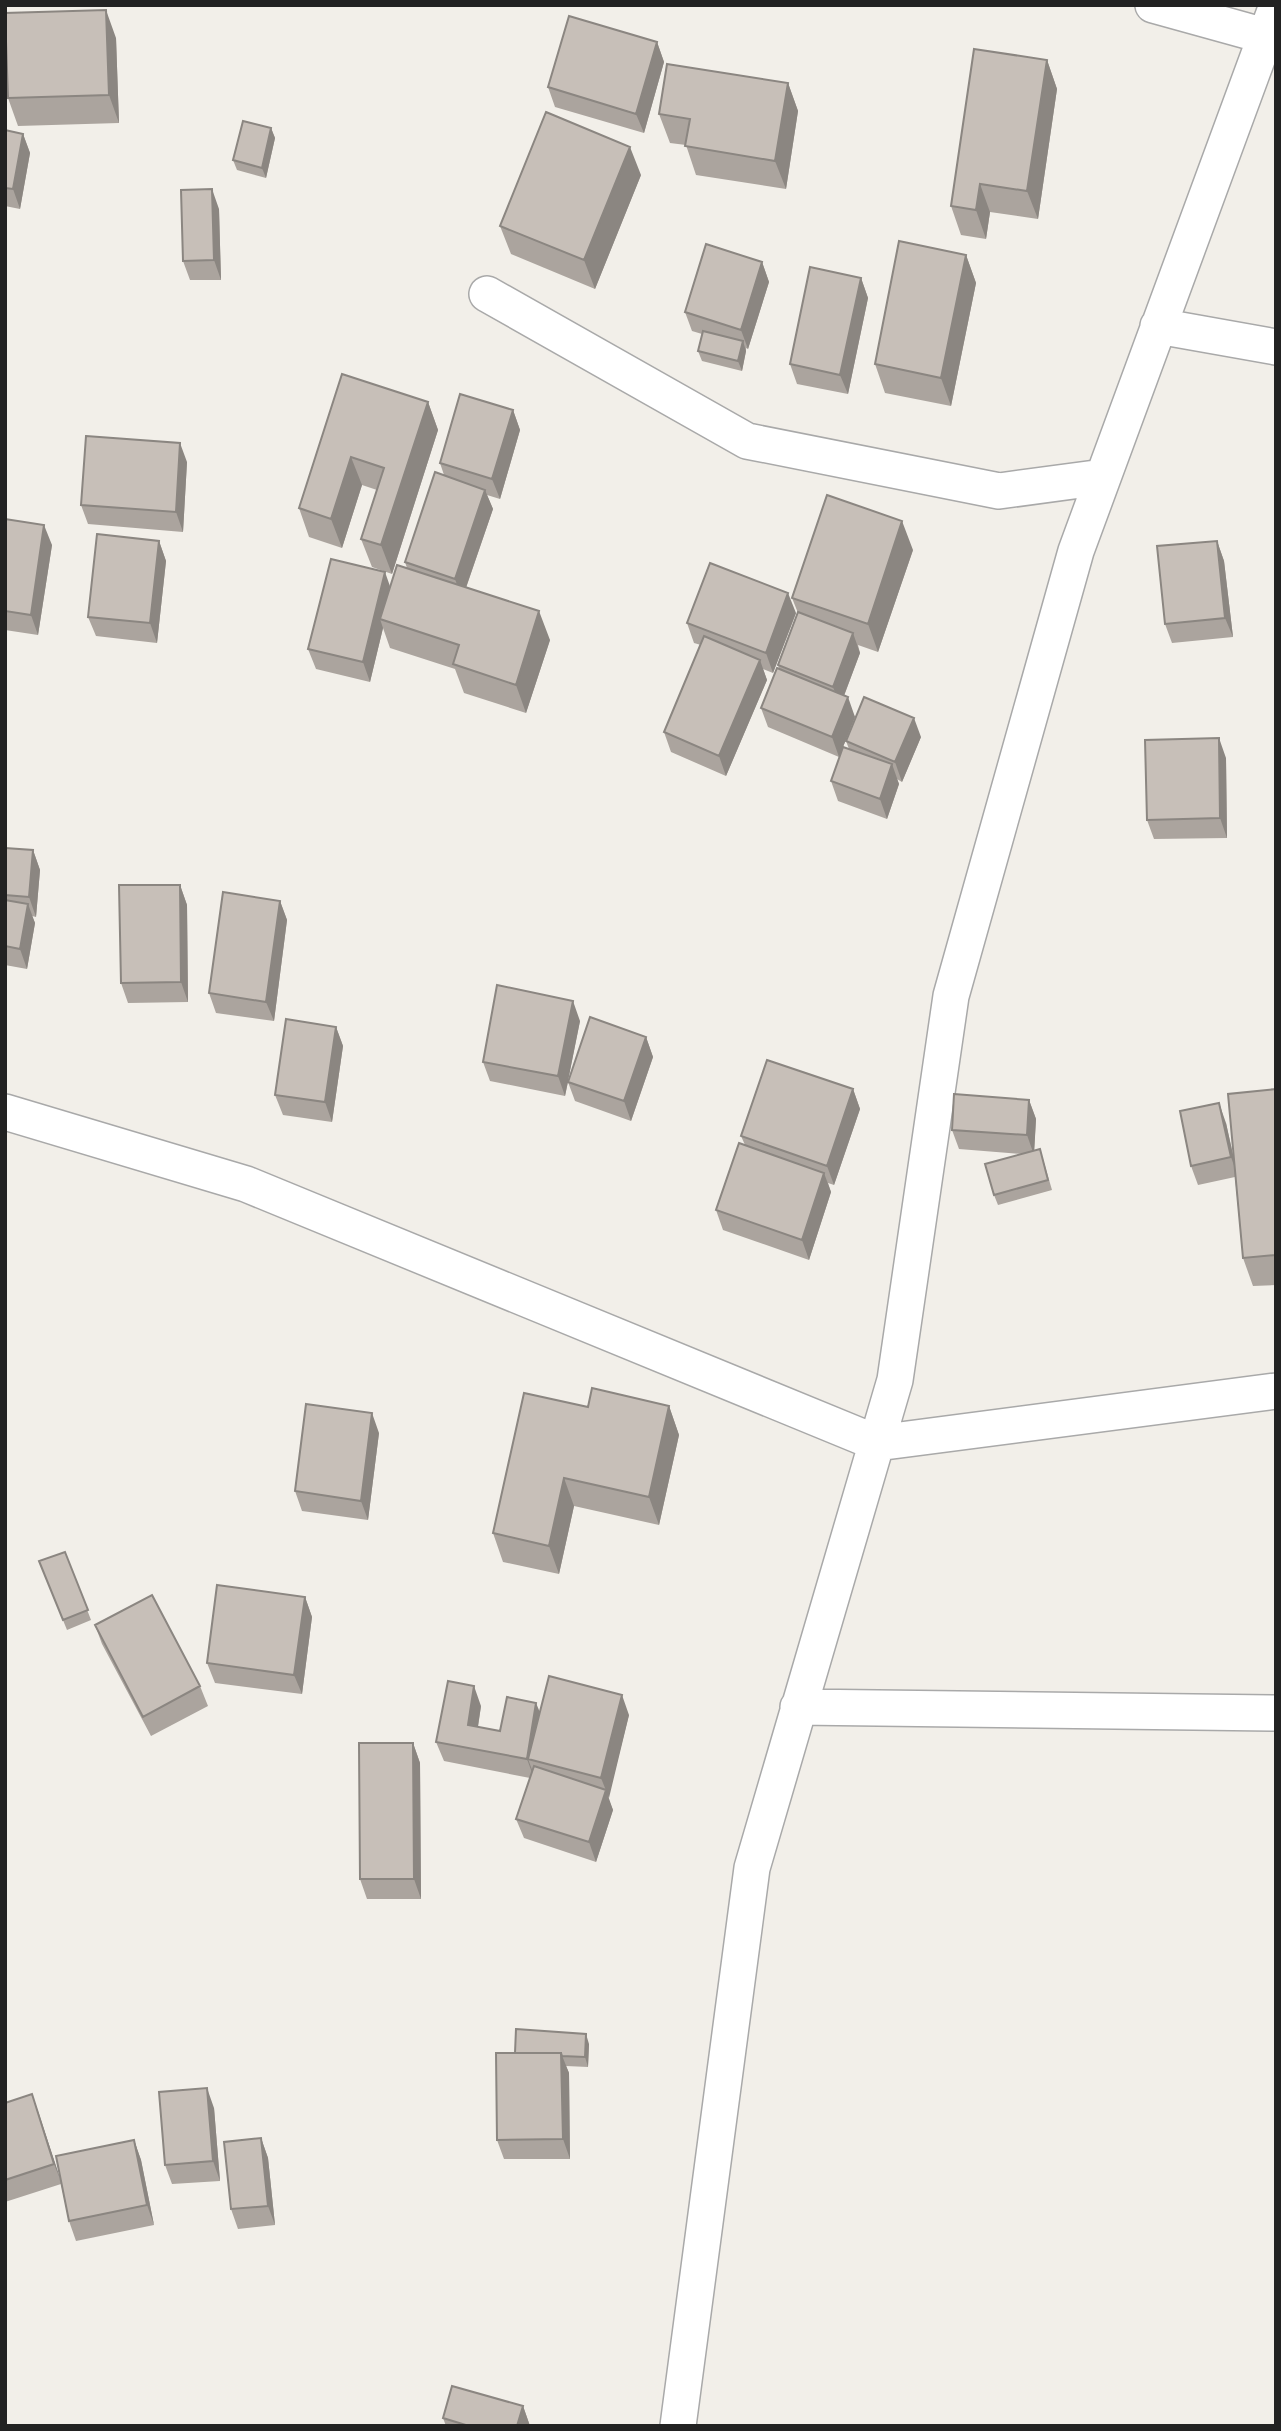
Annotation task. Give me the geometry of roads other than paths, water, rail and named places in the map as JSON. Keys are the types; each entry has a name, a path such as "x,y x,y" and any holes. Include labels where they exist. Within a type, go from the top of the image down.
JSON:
{"street":[{"path":"678,2426 751,1868 895,1380 951,996 1076,551 1271,22 1153,5"},
{"path":"487,294 747,441 999,491 1103,477"},
{"path":"1158,326 1276,347"},
{"path":"5,1112 246,1184 877,1443 1276,1391"},
{"path":"798,1707 1276,1713"}]}
